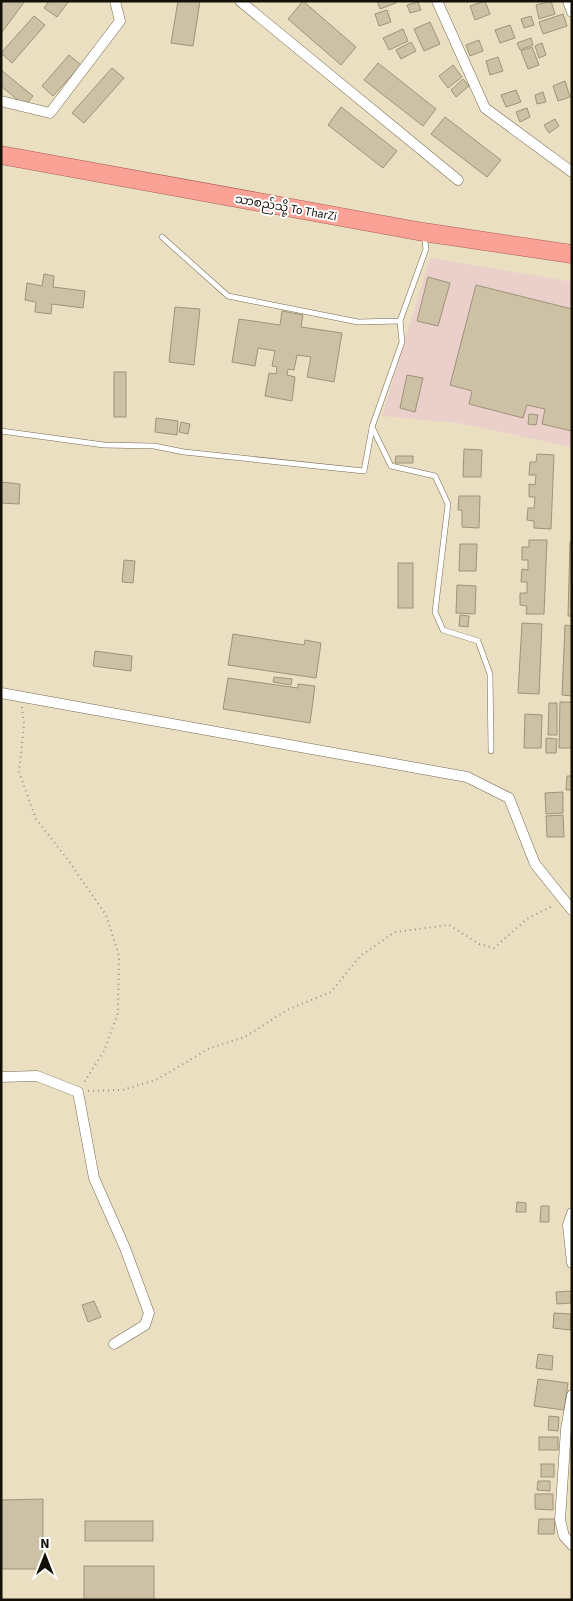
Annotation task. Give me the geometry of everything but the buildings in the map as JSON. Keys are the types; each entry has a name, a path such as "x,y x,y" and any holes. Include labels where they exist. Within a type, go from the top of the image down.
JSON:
{"highway":[{"name":"သာစည်သို့ To TharZi","path":"1,155 423,232 572,254"}],"street":[{"path":"1,101 50,113 120,21 115,1"},
{"path":"240,1 458,180"},
{"path":"437,1 485,108 572,172"},
{"path":"568,1 572,12"},
{"path":"1,694 467,777 509,798 535,864 572,910"},
{"path":"1,1077 37,1076 78,1092 94,1178 125,1248 149,1312 145,1325 114,1344"},
{"path":"572,1213 568,1225 572,1263"},
{"path":"572,1396 566,1429 560,1520 564,1536 572,1545"}],"lane":[{"path":"1,431 104,445 154,446 184,452 364,471 372,428 402,342 400,321 426,249 423,232"},
{"path":"162,237 228,296 358,322 400,321"},
{"path":"372,428 391,466 435,476 448,504 435,612 444,630 478,642 490,674 491,751"}],"path":[{"path":"21,698 24,724 19,772 36,819 68,860 106,915 119,956 118,1013 104,1050 78,1092"},
{"path":"78,1092 122,1090 156,1080 210,1048 245,1037 287,1010 331,992 360,956 395,932 449,925 479,944 494,948 527,919 564,900"}],"shaded area":[{"path":"430,258 572,282 572,447 458,423 382,416"}]}
